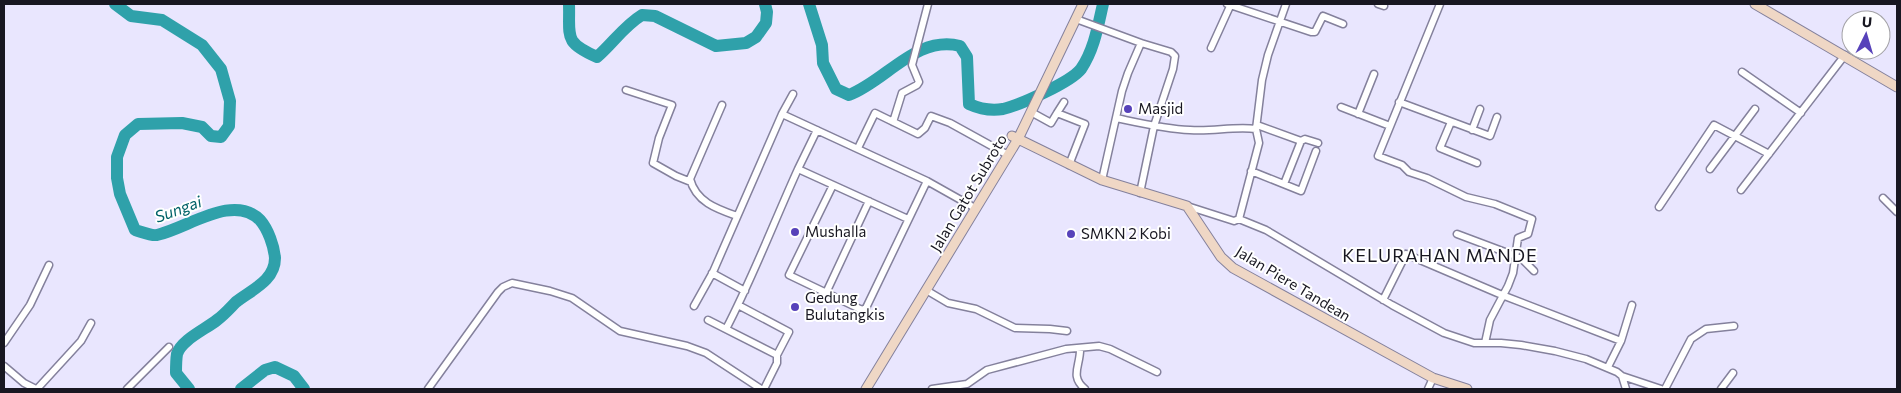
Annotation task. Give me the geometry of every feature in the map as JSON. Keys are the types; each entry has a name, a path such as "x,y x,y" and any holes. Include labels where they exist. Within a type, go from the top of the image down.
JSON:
{"street":[{"path":"893,122 902,94 919,82 912,65 928,4"},
{"name":"Jalan Gatot Subroto","path":"860,389 1015,137 1038,92 1077,4"},
{"name":"Jalan Gatot Subroto","path":"1038,92 1079,20 1083,4"},
{"path":"1211,48 1230,4 1315,32 1323,16 1343,24"},
{"path":"1239,219 1259,143 1257,127 1262,80 1286,4"},
{"path":"1440,4 1378,156 1402,165 1409,172 1442,184 1466,197 1490,202 1532,218 1528,234 1518,238 1511,279 1490,320 1485,344"},
{"path":"1755,4 1841,53"},
{"path":"1079,20 1141,43 1172,52 1175,56 1173,69 1154,126 1140,193"},
{"path":"1102,180 1128,73 1141,43"},
{"path":"1741,190 1841,60"},
{"path":"1853,60 1897,87"},
{"path":"1742,72 1801,113"},
{"path":"1358,114 1374,74"},
{"path":"626,90 672,105 659,138 653,163 691,182"},
{"path":"694,306 712,273 782,114 793,94"},
{"path":"1030,109 1052,123 1064,102"},
{"path":"1399,102 1490,136 1497,117"},
{"path":"722,105 690,176 691,182 702,200 737,216"},
{"path":"1341,107 1390,126"},
{"path":"1472,130 1480,109"},
{"path":"1710,168 1754,109"},
{"path":"858,148 875,113 918,134 925,128 929,117 935,116 1005,154"},
{"path":"1057,113 1085,124 1069,165"},
{"path":"782,114 927,181 973,207"},
{"path":"1116,118 1154,126 1190,130 1257,127 1302,141 1305,139 1318,142"},
{"path":"1451,122 1440,148 1477,163"},
{"path":"1660,207 1713,126 1717,125 1769,154"},
{"path":"726,329 745,291 777,214 816,130"},
{"path":"1015,137 1102,180 1234,221 1239,219 1266,230 1444,333 1464,340 1485,344 1501,343 1554,351 1608,367 1622,376 1661,389"},
{"path":"1284,184 1302,141"},
{"path":"1251,171 1301,191 1316,150"},
{"path":"798,169 908,218"},
{"path":"833,186 789,274 865,310 927,181"},
{"path":"1883,198 1897,212"},
{"path":"826,293 869,201"},
{"name":"Jalan Piere Tandean","path":"1187,206 1221,256 1233,268 1433,378 1467,389"},
{"name":"Jalan Gatot Subroto","path":"866,389 926,290 973,207"},
{"path":"1457,234 1524,259 1534,271"},
{"path":"1384,300 1406,254 1502,295 1621,342"},
{"path":"4,343 30,306 49,265"},
{"path":"712,273 745,291"},
{"path":"428,389 498,292 503,287 512,283 572,298 620,331 687,346 706,353 763,389 777,363 777,355 789,332 738,306"},
{"path":"926,290 948,303 976,309 1015,328 1067,331"},
{"path":"1608,367 1621,342 1632,305"},
{"path":"708,320 777,355"},
{"path":"4,366 24,383 37,389 81,341 91,323"},
{"path":"1665,389 1691,339 1706,328 1734,326"},
{"path":"932,389 958,387 967,384 992,369 1066,349 1105,346 1157,372"},
{"path":"127,389 170,347"},
{"path":"1080,348 1076,377 1078,383 1085,389"},
{"path":"1721,389 1732,373"},
{"path":"1622,376 1626,389"},
{"path":"1428,389 1433,378"}],"waterway":[{"name":"Sungai","path":"115,4 131,16 162,20 202,45 221,69 230,101 229,126 221,137 211,136 202,127 182,123 138,124 125,135 117,157 117,178 120,194 135,230 157,235 210,215 237,210 249,213 260,220 272,243 275,258 274,266 267,279 236,302 220,318 189,339 179,349 176,373 189,389"},
{"path":"569,4 569,31 573,42 578,47 597,57 630,24 642,15 655,16 716,46 746,43 756,37 766,23 767,12 765,4"},
{"path":"809,4 822,45 823,63 836,89 849,95 876,80 915,53 929,47 944,44 960,46 967,57 969,104 994,110 1011,107 1033,98 1067,80 1081,69 1092,46 1103,4"},
{"name":"Sungai","path":"241,389 265,370 275,367 294,376 304,389"}],"place":[{"name":"Masjid","path":"1128,109"},
{"name":"Mushalla","path":"795,232"},
{"name":"SMKN 2 Kobi","path":"1071,234"},
{"name":"Gedung Bulutangkis","path":"795,307"}],"district":[{"name":"KELURAHAN MANDE","path":"1440,256"}]}
